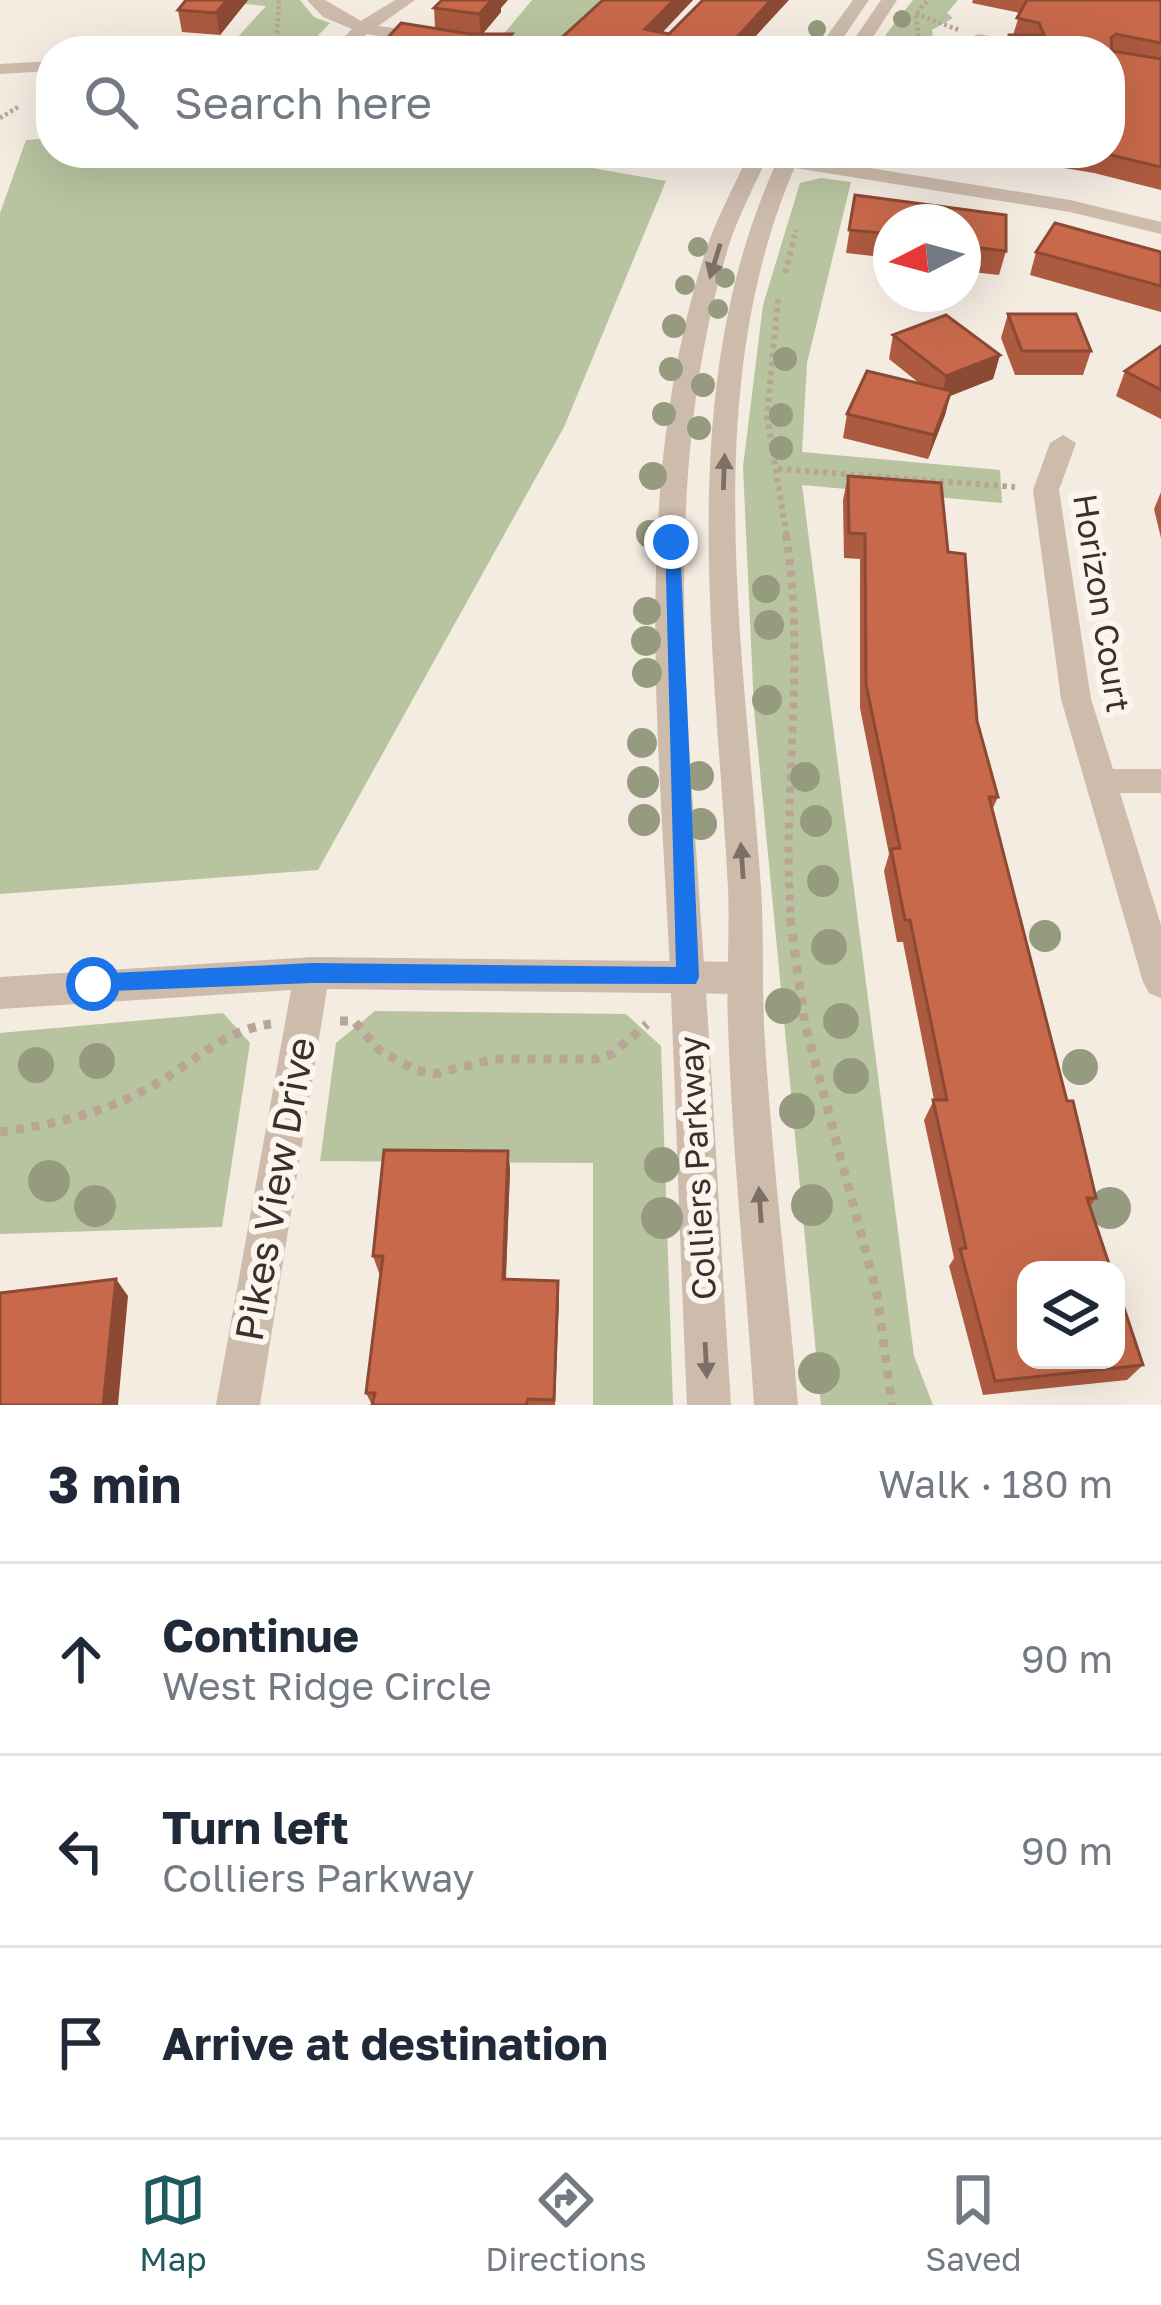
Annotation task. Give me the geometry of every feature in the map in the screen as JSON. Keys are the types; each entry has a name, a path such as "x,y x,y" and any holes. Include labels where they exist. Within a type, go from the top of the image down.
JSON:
{"street":[{"path":"315,0 333,18 424,36"},
{"path":"355,36 407,0"},
{"path":"836,36 861,0"},
{"path":"865,36 889,0"},
{"path":"0,69 36,67"},
{"name":"Colliers Parkway","path":"709,1405 671,542 696,332 712,269 761,168"},
{"name":"Colliers Parkway","path":"768,168 769,200 736,316 723,471 722,556 745,895 744,978 776,1405"},
{"path":"844,168 1070,206 1161,228"},
{"name":"Horizon Court","path":"1063,443 1046,490 1076,699 1161,982"},
{"path":"1100,781 1161,782"},
{"path":"0,993 312,973 744,978"},
{"name":"Pikes View Drive","path":"238,1405 312,973"}],"path":[{"path":"277,36 278,0"},
{"path":"917,36 916,14 928,0"},
{"path":"916,14 951,26"},
{"path":"0,118 18,107"},
{"path":"800,218 779,294 767,416 794,582 797,657 786,803 790,917 806,1024 877,1294 892,1405"},
{"path":"778,469 1005,486"},
{"path":"354,1021 379,1050 415,1070 434,1074 495,1059 596,1060 612,1054 647,1024"},
{"path":"0,1132 50,1126 100,1111 152,1087 241,1025"}],"green space":[{"path":"198,0 300,0 314,17 330,23 317,36 239,36 266,6"},
{"path":"532,0 609,0 572,36 502,36"},
{"path":"913,0 958,0 947,13 953,18 932,30 933,36 885,36"},
{"path":"36,139 36,168 592,168 666,181 564,427 318,870 0,894 0,213 26,140"},
{"path":"821,178 851,182 807,363 802,452 1000,470 1002,503 802,485 914,1356 933,1405 821,1405 754,709 743,467 763,305 800,183"},
{"path":"375,1011 626,1014 661,1046 673,1405 593,1405 593,1163 320,1161 336,1043"},
{"path":"223,1013 250,1043 222,1227 0,1234 0,1033"}],"building":[{"path":"186,0 227,0 216,13 178,10"},
{"path":"442,0 492,0 479,14 434,8"},
{"path":"603,0 674,0 645,29 669,34 703,0 771,0 738,36 563,36"},
{"path":"1027,0 1161,0 1161,43 1116,34 1009,36 1044,35 1039,23 1017,18"},
{"path":"401,23 470,34 512,34 510,36 389,36"},
{"path":"1125,53 1161,59 1161,167 1125,158"},
{"path":"855,195 923,204 873,204 873,232 849,230"},
{"path":"981,212 1006,215 1006,251 981,248"},
{"path":"1055,223 1161,252 1161,286 1036,252"},
{"path":"1008,314 1076,314 1091,351 1022,351"},
{"path":"946,315 1000,355 946,376 893,335"},
{"path":"1161,346 1161,390 1125,371"},
{"path":"867,371 951,391 934,435 847,414"},
{"path":"848,476 941,483 948,552 965,554 977,721 998,797 989,797 1067,1101 1073,1101 1096,1198 1087,1198 1108,1261 1017,1261 1017,1369 1106,1369 995,1381 960,1249 966,1248 933,1100 947,1100 891,849 900,848 866,684 865,534 849,533"},
{"path":"384,1150 508,1151 503,1279 558,1281 554,1400 528,1399 526,1405 372,1405 375,1393 366,1393 383,1256 373,1256"},
{"path":"116,1279 103,1405 0,1405 0,1293"},
{"path":"1125,1311 1143,1365 1125,1367"}],"route":[{"path":"93,984 312,973 688,977 671,542"}]}
